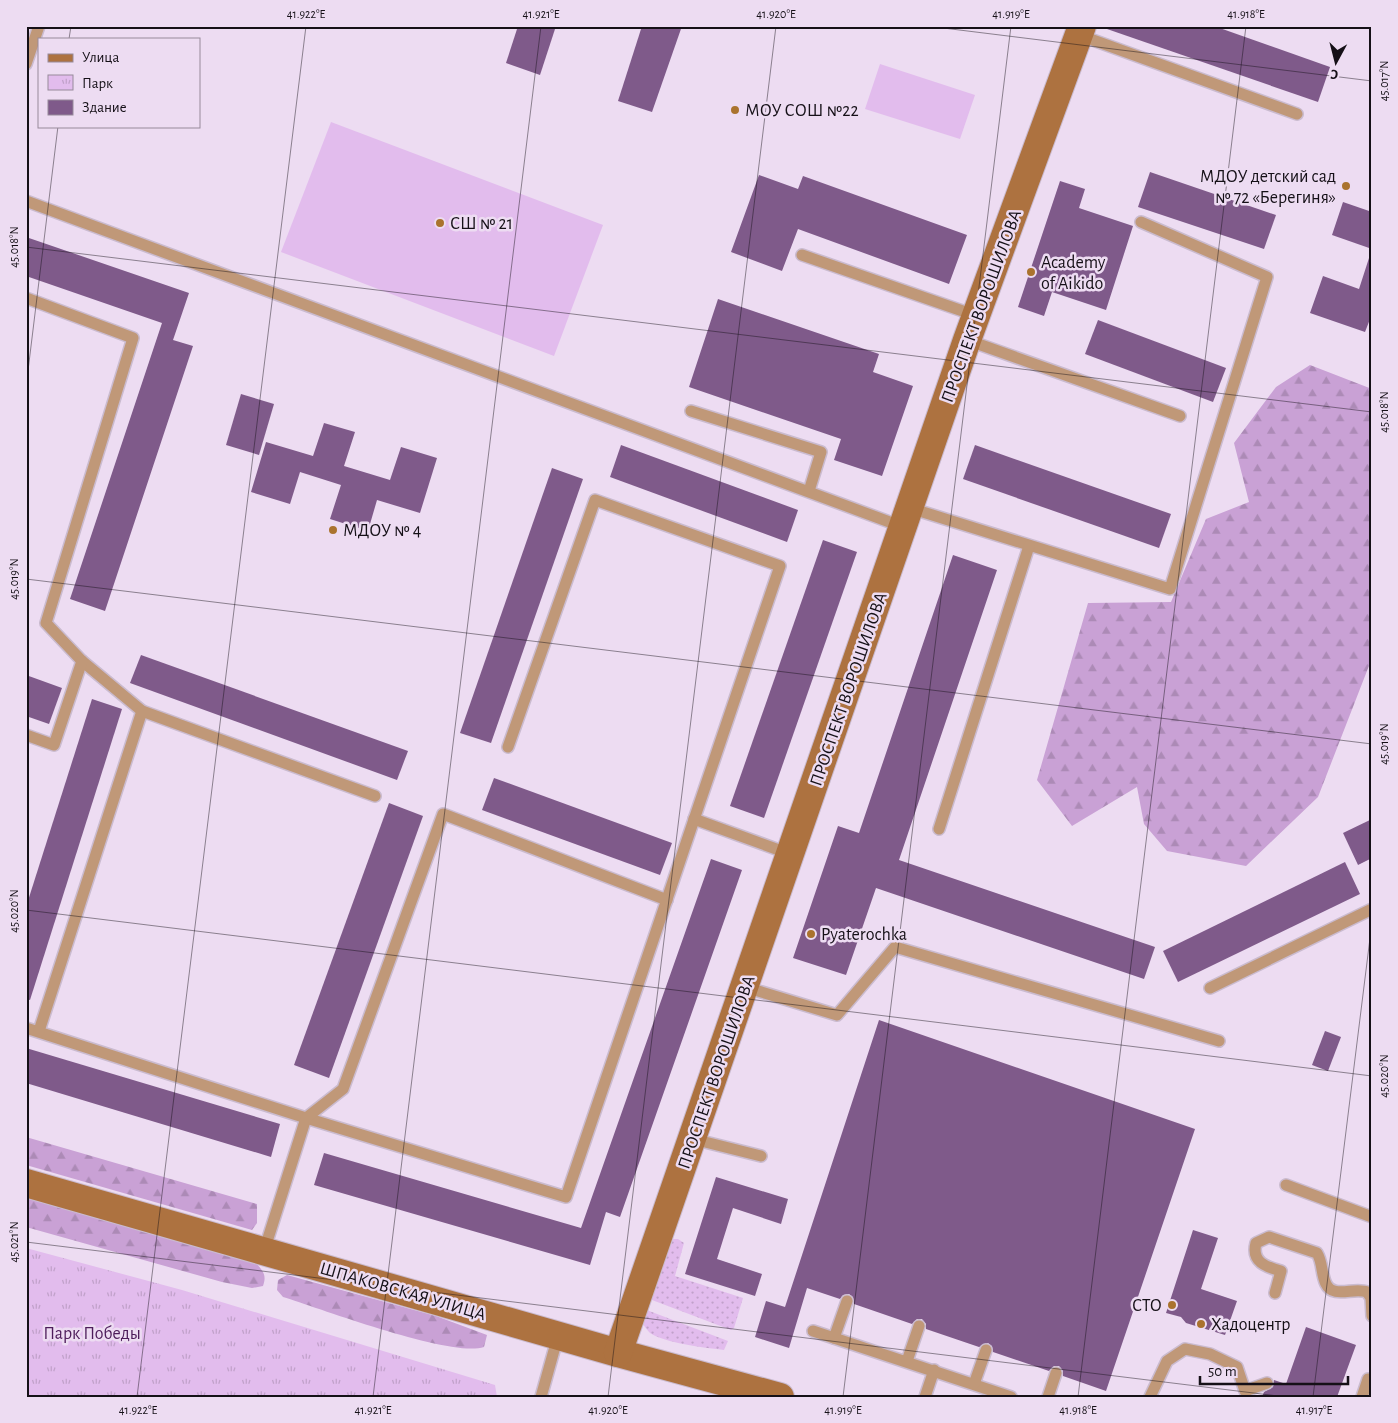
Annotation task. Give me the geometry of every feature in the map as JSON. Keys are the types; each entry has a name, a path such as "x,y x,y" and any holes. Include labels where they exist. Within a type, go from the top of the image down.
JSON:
{"street":[{"name":"ПРОСПЕКТ ВОРОШИЛОВА","path":"618,1353 972,328 1080,31"},
{"name":"ШПАКОВСКАЯ УЛИЦА","path":"26,1183 618,1353 780,1397"}],"lane":[{"path":"26,64 34,31"},
{"path":"1080,31 1297,114"},
{"path":"26,201 809,491 907,518 1029,546 1170,589 1267,277 1141,222"},
{"path":"802,255 1180,416"},
{"path":"26,298 133,338 46,623 82,661 142,711 375,796"},
{"path":"691,411 821,452 809,491"},
{"path":"26,1028 306,1118 566,1197 780,566 596,500 508,747"},
{"path":"939,829 1029,546"},
{"path":"26,735 54,745 82,661"},
{"path":"39,1031 142,711"},
{"path":"264,1251 306,1118 343,1089 444,814 666,900"},
{"path":"694,819 790,854"},
{"path":"1210,988 1372,909"},
{"path":"745,987 837,1015 895,947 1219,1041"},
{"path":"693,1139 761,1156"},
{"path":"1286,1185 1372,1217"},
{"path":"1275,1293 1281,1271 1267,1267 1257,1261 1254,1251 1256,1244 1269,1238 1317,1253 1322,1262 1325,1282 1329,1288 1335,1292 1354,1289 1367,1292 1371,1298 1372,1316"},
{"path":"834,1338 847,1301"},
{"path":"907,1361 918,1326"},
{"path":"813,1331 1011,1397"},
{"path":"541,1397 559,1335"},
{"path":"1150,1397 1168,1361 1186,1349 1210,1354 1237,1367 1246,1394 1267,1383"},
{"path":"974,1384 986,1350"},
{"path":"925,1397 934,1370"},
{"path":"1048,1397 1056,1373"},
{"path":"1362,1397 1368,1379"}],"green space":[{"path":"880,64 975,95 960,139 865,109"},
{"path":"331,122 603,225 554,356 281,252"},
{"path":"1310,365 1372,389 1372,658 1318,797 1246,866 1167,851 1144,824 1137,787 1072,826 1037,780 1088,603 1171,602 1206,519 1249,502 1234,443 1276,387"},
{"path":"26,1137 257,1204 257,1223 252,1230 26,1165"},
{"path":"26,1198 256,1263 264,1273 263,1286 252,1288 222,1282 26,1227"},
{"path":"673,1239 678,1239 684,1243 675,1276 743,1298 734,1328 731,1330 652,1300 651,1298"},
{"name":"Парк Победы","path":"26,1248 182,1290 495,1385 497,1397 26,1397"},
{"path":"287,1275 436,1316 487,1335 484,1347 467,1349 444,1346 386,1331 283,1297 277,1290 278,1280"},
{"path":"644,1309 728,1341 724,1350 686,1345 657,1337 650,1333 643,1324"}],"building":[{"path":"518,26 556,26 540,75 506,63"},
{"path":"642,26 682,26 652,112 618,101"},
{"path":"1107,26 1214,26 1330,67 1318,102 1107,29"},
{"path":"1150,172 1276,215 1264,249 1138,207"},
{"path":"759,175 798,189 803,176 967,235 949,284 798,229 782,271 731,252"},
{"path":"1060,181 1085,189 1079,208 1133,226 1106,310 1052,292 1044,316 1018,307"},
{"path":"1343,202 1372,212 1372,249 1332,235"},
{"path":"26,237 189,293 173,340 193,346 105,611 70,599 162,323 26,276"},
{"path":"1369,258 1372,259 1372,314 1365,332 1310,313 1323,276 1359,289"},
{"path":"718,299 879,354 873,372 913,386 882,476 834,460 841,439 689,387"},
{"path":"1098,320 1226,368 1213,402 1085,354"},
{"path":"241,394 274,404 259,455 226,445"},
{"name":"МДОУ № 4","path":"324,423 355,432 344,466 390,480 401,447 437,458 420,513 377,500 368,531 330,519 341,485 300,472 290,504 251,492 266,442 313,456"},
{"path":"621,445 798,510 787,542 610,477"},
{"path":"975,445 1171,514 1159,548 963,479"},
{"path":"552,468 583,479 491,743 460,733"},
{"path":"823,540 857,552 764,818 730,806"},
{"path":"953,555 997,570 899,860 1155,947 1144,979 876,888 846,975 793,958 838,826 859,833"},
{"path":"141,655 408,751 397,780 130,683"},
{"path":"26,675 62,688 49,724 26,716"},
{"path":"92,699 122,709 30,1000 26,999 26,907"},
{"path":"494,778 672,843 660,875 482,810"},
{"path":"389,803 423,816 329,1078 294,1065"},
{"path":"1372,819 1372,858 1358,865 1343,833"},
{"path":"711,859 742,870 620,1217 606,1212 590,1265 314,1185 324,1153 581,1228"},
{"path":"1345,862 1360,894 1178,982 1163,951"},
{"path":"879,1020 1195,1129 1106,1391 1063,1376 1063,1371 1059,1366 1054,1366 1049,1371 993,1352 992,1346 988,1343 979,1347 926,1329 926,1324 922,1319 917,1319 912,1324 854,1304 853,1297 849,1294 843,1295 840,1299 807,1288 789,1348 755,1337 766,1301 785,1307"},
{"path":"1325,1031 1341,1037 1328,1071 1312,1065"},
{"path":"26,1048 280,1124 271,1157 26,1083"},
{"path":"716,1177 788,1199 781,1224 733,1208 717,1259 762,1274 755,1296 685,1274"},
{"path":"1193,1230 1218,1238 1201,1289 1237,1301 1225,1335 1186,1323 1181,1317 1166,1313"},
{"path":"1306,1327 1356,1345 1337,1397 1262,1397 1264,1392 1273,1387 1274,1380 1286,1384"}],"place":[{"name":"МОУ СОШ №22","path":"735,110"},
{"name":"МДОУ детский сад № 72 «Берегиня»","path":"1346,186"},
{"name":"СШ № 21","path":"440,223"},
{"name":"Academy of Aikido","path":"1031,272"},
{"name":"МДОУ № 4","path":"333,530"},
{"name":"Pyaterochka","path":"811,934"},
{"name":"СТО","path":"1172,1305"},
{"name":"Хадоцентр","path":"1201,1324"}]}
